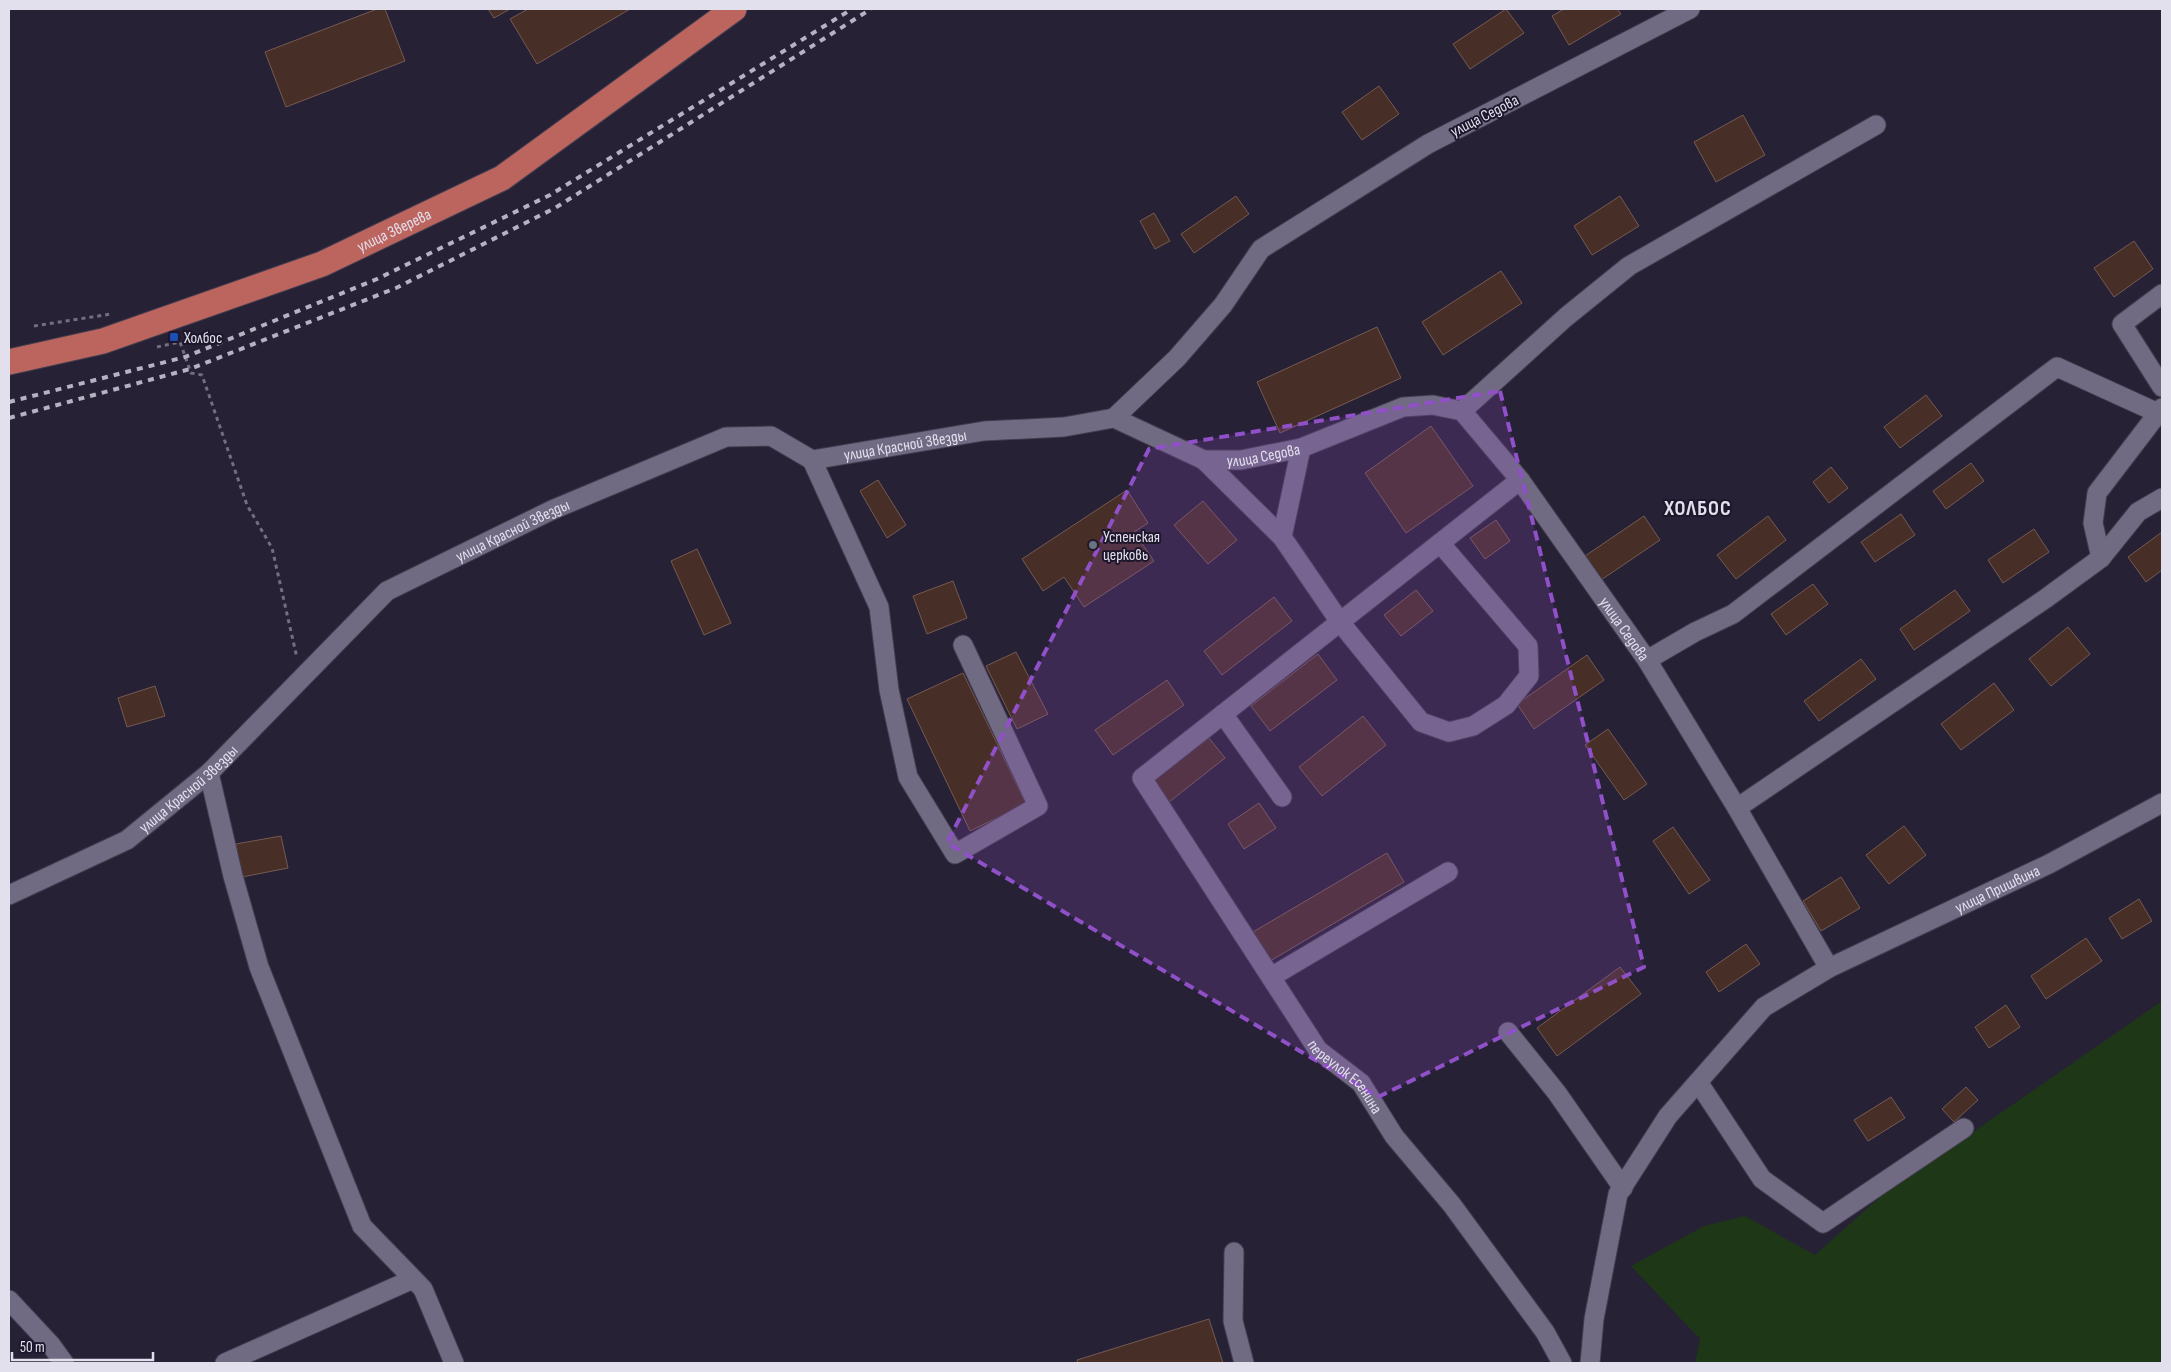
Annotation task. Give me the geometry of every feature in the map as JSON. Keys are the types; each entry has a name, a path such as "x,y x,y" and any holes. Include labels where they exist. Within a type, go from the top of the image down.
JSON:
{"main road":[{"name":"улица Зверева","path":"9,362 103,341 322,264 502,178 734,9"}],"street":[{"name":"улица Седова","path":"1690,9 1428,144 1261,249 1223,305 1177,358 1114,418 1204,460 1240,460 1301,448 1403,407 1432,405 1462,410 1520,480 1647,660 1737,808 1829,968"},
{"path":"1462,410 1566,317 1629,266 1876,126"},
{"path":"2162,294 2122,324 2162,387"},
{"path":"1647,660 1695,632 1733,614 2057,367 2160,411 2097,493 2092,523 2101,558"},
{"name":"улица Красной Звезды","path":"9,895 126,840 209,773 387,591 552,510 726,438 771,436 812,460 984,431 1064,427 1114,418"},
{"path":"1282,537 1301,448"},
{"path":"812,460 879,606 889,690 908,777 955,854 1038,806 963,645"},
{"path":"1204,460 1282,537 1340,622 1421,722 1449,732 1474,726 1506,705 1529,676 1528,646 1440,543"},
{"path":"1282,797 1223,714 1520,480"},
{"path":"1737,808 2045,599 2101,558 2138,512 2162,498"},
{"name":"переулок Есенина","path":"1223,714 1142,778 1318,1050 1361,1082 1394,1136 1452,1205 1546,1332 1562,1363"},
{"path":"209,773 233,876 259,967 362,1226 423,1289 454,1363"},
{"name":"улица Пришвина","path":"1590,1363 1596,1309 1618,1194 1668,1116 1764,1007 1829,968 2049,864 2162,803"},
{"path":"1271,977 1448,872"},
{"path":"1508,1032 1557,1093 1623,1188"},
{"path":"1698,1082 1762,1179 1824,1223 1964,1128"},
{"path":"1234,1252 1233,1320 1244,1363"},
{"path":"225,1363 413,1279"},
{"path":"9,1300 51,1345 64,1363"}],"path":[{"path":"34,326 116,313"},
{"path":"141,327 148,349 180,342 191,373 202,375 247,505 272,548 302,678"}],"highlighted area":[{"path":"1500,391 1644,967 1378,1097 947,843 1149,449"}],"green space":[{"path":"2162,1001 2162,1363 1695,1363 1700,1339 1631,1266 1704,1226 1745,1216 1815,1255 1881,1196"}],"building":[{"path":"377,9 385,9 405,61 286,107 265,52"},
{"path":"488,9 510,9 494,18"},
{"path":"528,9 630,9 537,64 510,19"},
{"path":"1506,9 1524,33 1470,69 1453,44"},
{"path":"1564,9 1617,9 1621,14 1569,45 1552,16"},
{"path":"1379,86 1399,114 1362,140 1342,112"},
{"path":"1743,115 1765,155 1716,182 1694,142"},
{"path":"1236,196 1249,214 1194,253 1181,234"},
{"path":"1620,196 1639,226 1592,255 1574,226"},
{"path":"1154,213 1170,241 1155,249 1140,221"},
{"path":"2134,241 2153,269 2114,297 2094,268"},
{"path":"1501,271 1522,303 1443,355 1422,322"},
{"path":"1377,327 1401,378 1280,433 1257,382"},
{"path":"1926,395 1942,416 1900,448 1884,427"},
{"path":"1431,426 1473,486 1406,533 1365,473"},
{"path":"1971,463 1984,481 1946,509 1933,491"},
{"path":"1831,467 1848,488 1829,503 1813,482"},
{"path":"878,480 906,525 887,538 860,491"},
{"name":"Успенская церковь","path":"1127,490 1148,523 1134,532 1154,561 1084,607 1064,577 1043,591 1022,559"},
{"path":"1203,501 1237,540 1208,564 1174,525"},
{"path":"1901,514 1915,535 1875,562 1861,542"},
{"path":"1644,516 1660,540 1601,580 1585,556"},
{"path":"1768,516 1786,540 1736,579 1717,555"},
{"path":"1496,520 1510,541 1485,559 1470,538"},
{"path":"2034,529 2049,552 2003,583 1988,560"},
{"path":"2162,532 2162,570 2146,582 2128,557"},
{"path":"697,549 731,623 704,635 671,561"},
{"path":"953,581 967,618 927,634 913,596"},
{"path":"1813,584 1828,604 1786,635 1771,614"},
{"path":"1416,590 1433,611 1401,636 1384,615"},
{"path":"1955,590 1970,611 1914,650 1900,629"},
{"path":"1274,597 1292,621 1222,675 1204,651"},
{"path":"2068,627 2090,654 2051,686 2029,659"},
{"path":"1016,652 1048,714 1017,729 986,666"},
{"path":"1318,654 1337,680 1270,731 1251,706"},
{"path":"1587,655 1604,680 1534,729 1517,704"},
{"path":"1861,659 1876,679 1819,721 1804,701"},
{"path":"963,673 1026,804 970,831 907,699"},
{"path":"1167,680 1184,705 1113,755 1095,730"},
{"path":"1994,683 2014,710 1961,750 1941,724"},
{"path":"155,686 165,716 127,727 118,698"},
{"path":"1363,716 1386,745 1322,796 1299,767"},
{"path":"1608,729 1647,784 1624,800 1585,745"},
{"path":"1208,737 1225,758 1169,802 1152,781"},
{"path":"1259,803 1276,828 1244,849 1228,824"},
{"path":"1904,826 1926,855 1889,884 1866,855"},
{"path":"1673,827 1710,880 1689,894 1653,841"},
{"path":"281,836 288,868 242,877 236,844"},
{"path":"1387,853 1404,882 1270,961 1253,932"},
{"path":"1841,877 1860,908 1821,931 1803,901"},
{"path":"2139,899 2152,921 2122,939 2109,918"},
{"path":"2086,938 2102,961 2046,999 2031,976"},
{"path":"1746,944 1760,964 1719,992 1706,972"},
{"path":"1620,967 1641,994 1557,1056 1537,1028"},
{"path":"2006,1005 2020,1027 1989,1048 1975,1027"},
{"path":"1966,1087 1978,1100 1954,1122 1942,1109"},
{"path":"1891,1097 1905,1118 1868,1141 1854,1120"},
{"path":"1209,1319 1223,1363 1078,1363 1077,1360"}],"railway":[{"path":"9,402 185,357 377,279 550,195 852,9"},
{"path":"9,418 190,369 396,288 555,208 871,9"}],"place":[{"name":"Холбос","path":"174,337"},
{"name":"Успенская церковь","path":"1093,545"}],"district":[{"name":"ХОЛБОС","path":"1698,508"}]}
